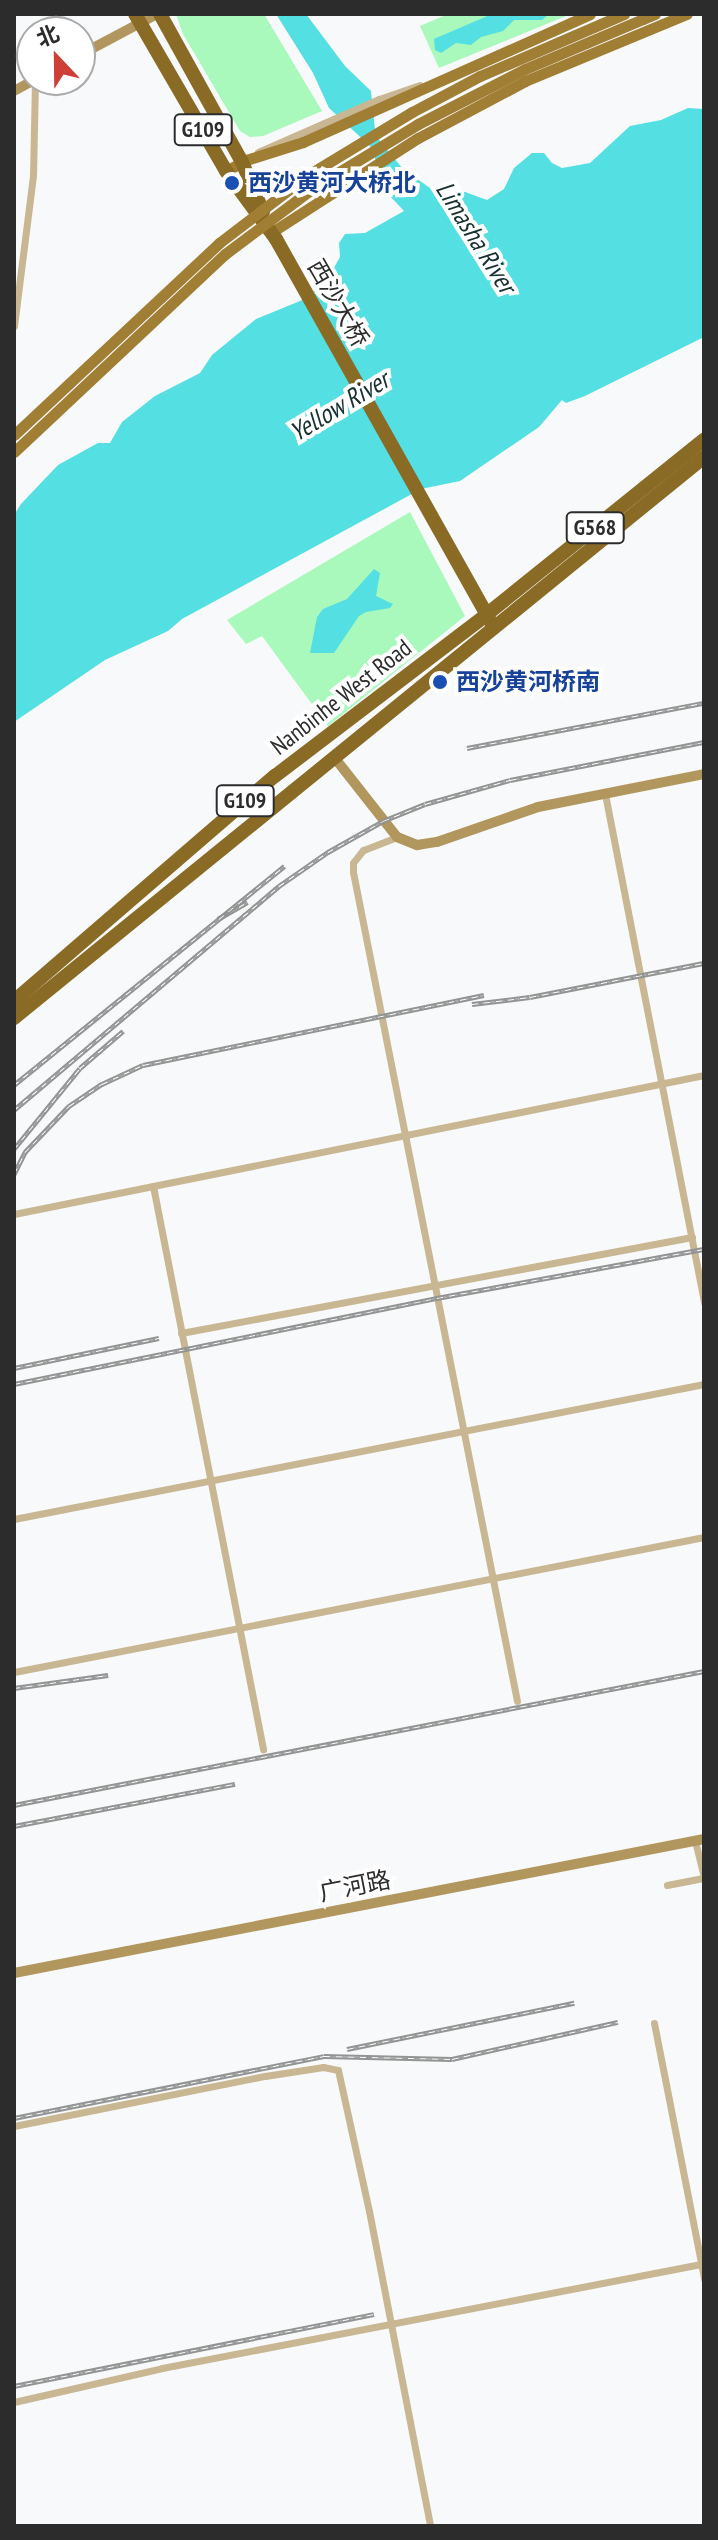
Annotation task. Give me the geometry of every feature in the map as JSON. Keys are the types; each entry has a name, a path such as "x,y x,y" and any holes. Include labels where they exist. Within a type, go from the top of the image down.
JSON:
{"highway":[{"name":"G109","path":"159,14 244,161 274,236"},
{"name":"G109","path":"139,18 226,171 274,236"},
{"name":"西沙大桥","path":"274,236 433,514 486,615"},
{"name":"Nanbinhe West Road","path":"14,1001 263,786 486,615 704,440"},
{"name":"G568","path":"496,629 704,457"},
{"name":"G109","path":"334,757 496,629 486,615"},
{"name":"Nanbinhe West Road","path":"14,1018 334,757"}],"main road":[{"path":"226,171 590,14"},
{"path":"14,452 21,434 120,333 308,175 412,112 480,76 624,14"},
{"path":"274,236 355,177 418,138 525,81 687,14"},
{"path":"21,434 129,342 222,248 418,124 525,69 649,16"}],"street":[{"path":"96,45 139,18 159,14"},
{"path":"14,326 33,176 34,96"},
{"path":"334,757 405,843 427,844 502,816 704,774"},
{"path":"605,794 704,1302"},
{"path":"397,837 363,850 353,863 353,872 517,1701"},
{"path":"14,1214 704,1075"},
{"path":"153,1186 263,1749"},
{"path":"181,1333 692,1237"},
{"path":"14,1519 704,1384"},
{"path":"14,1672 704,1537"},
{"path":"667,1885 704,1877 700,1840"},
{"name":"广河路","path":"14,1973 700,1840"},
{"path":"654,2023 704,2279"},
{"path":"14,2126 265,2076 335,2067 342,2080 430,2526"},
{"path":"14,2402 162,2368 701,2264"}],"green space":[{"path":"176,14 264,14 322,111 263,136 250,137 240,131 183,34"},
{"path":"448,14 571,14 439,68 420,26"},
{"path":"410,512 465,616 328,726 262,636 246,644 227,620"}],"water":[{"path":"276,14 306,14 345,66 371,91 375,130 380,141 403,169 440,195 465,192 487,200 504,189 514,168 532,153 544,153 552,163 562,168 590,163 630,126 661,120 688,108 704,109 704,337 585,396 566,403 562,400 539,427 460,481 421,489 182,619 168,631 105,660 14,722 14,515 21,504 58,465 98,443 110,443 122,422 155,396 200,373 212,355 256,319 300,301 325,284 340,257 339,243 345,234 365,233 404,211 390,196 370,146 329,108 313,73"},
{"path":"492,14 549,14 542,20 514,20 503,31 481,37 471,45 456,43 441,53 435,50 434,39"},
{"path":"374,569 380,573 376,596 393,604 390,608 359,616 334,653 310,653 317,617 323,609 347,599"}],"railway":[{"path":"467,748 704,703"},
{"path":"14,1110 279,886 328,852 383,821 425,804 510,780 704,742"},
{"path":"14,1085 284,866"},
{"path":"218,919 248,902"},
{"path":"472,1004 530,997 704,963"},
{"path":"14,1174 25,1152 69,1106 102,1084 143,1065 484,995"},
{"path":"14,1149 80,1068 123,1031"},
{"path":"14,1384 437,1298 704,1249"},
{"path":"14,1368 159,1338"},
{"path":"14,1805 704,1671"},
{"path":"14,1688 108,1675"},
{"path":"14,1826 235,1784"},
{"path":"347,2049 574,2003"},
{"path":"14,2118 324,2056 452,2059 618,2022"},
{"path":"14,2386 374,2314"}],"place":[{"name":"西沙黄河大桥北","path":"232,183"},
{"name":"西沙黄河桥南","path":"440,682"}],"water label":[{"name":"Limasha River","path":"476,237"},
{"name":"Yellow River","path":"339,406"}]}
